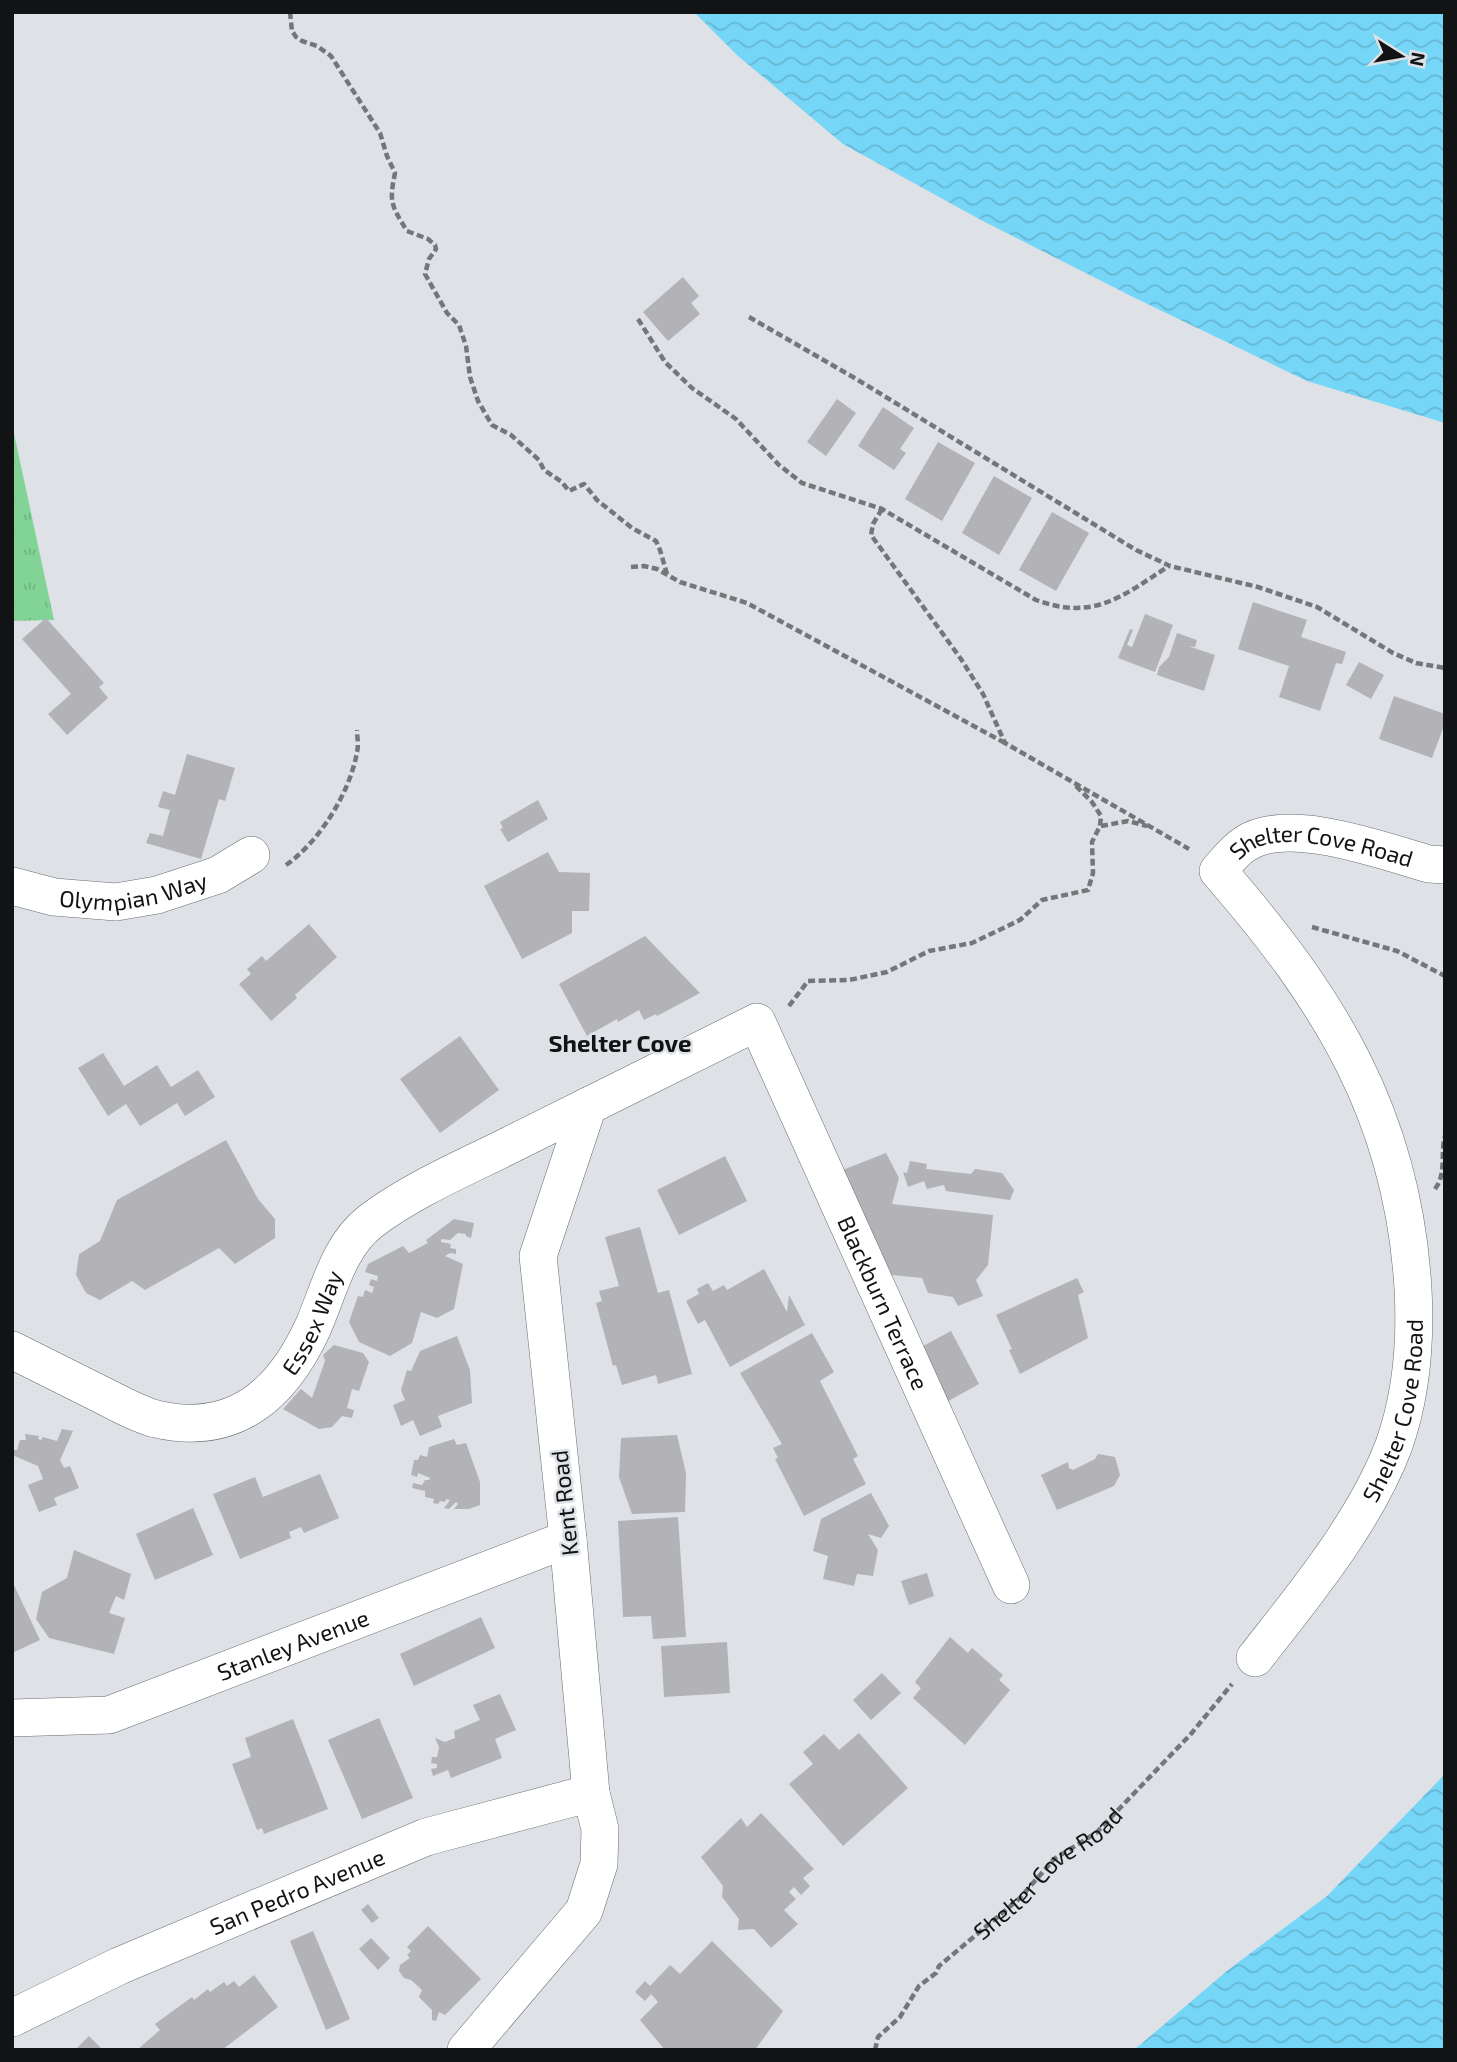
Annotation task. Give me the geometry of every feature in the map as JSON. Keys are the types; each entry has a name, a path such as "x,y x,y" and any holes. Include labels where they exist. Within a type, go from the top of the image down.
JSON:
{"street":[{"name":"Shelter Cove Road","path":"1255,1658 1320,1573 1373,1488 1393,1447 1406,1403 1414,1356 1412,1275 1405,1217 1395,1167 1363,1078 1342,1040 1264,925 1218,871 1244,844 1264,835 1289,833 1318,835 1429,864 1445,865"},
{"name":"Olympian Way","path":"12,886 54,897 116,902 157,895 218,875 243,860"},
{"path":"588,1106 757,1022"},
{"name":"Blackburn Terrace","path":"757,1022 1011,1584"},
{"name":"Essex Way","path":"12,1350 132,1410 154,1418 197,1424 232,1416 266,1395 294,1364 348,1245 364,1227 433,1184 588,1106"},
{"name":"Kent Road","path":"466,2050 584,1912 599,1864 600,1829 590,1793 568,1539 538,1256 588,1106"},
{"name":"Stanley Avenue","path":"12,1718 109,1715 568,1539"},
{"name":"San Pedro Avenue","path":"12,2018 119,1966 426,1837 590,1793"}],"path":[{"path":"290,12 292,31 296,37 331,55 380,132 395,173 390,188 397,216 407,231 435,244 436,249 429,258 425,274 447,313 459,325 466,346 470,377 478,401 492,425 511,435 538,460 544,470 562,482 569,491 584,484 597,500 632,528 656,541 667,574"},
{"path":"749,317 858,380 1136,550 1170,566 1258,587 1317,607 1393,653 1416,663 1445,668"},
{"path":"638,320 665,362 692,388 736,419 779,465 802,483 882,509 1036,600 1056,607 1088,609 1120,598 1170,566"},
{"path":"882,509 873,524 871,535 984,694 1006,743"},
{"path":"631,568 644,566 657,569 680,582 747,603 1006,743 1195,853 1218,871"},
{"path":"243,860 265,872 281,869 315,840 344,790 358,751 357,730"},
{"path":"757,1022 779,1020 808,981 849,980 887,971 929,951 972,943 1020,920 1042,900 1088,890 1093,873 1092,842 1100,827 1101,816 1098,809 1069,779"},
{"path":"1100,827 1128,821 1155,829"},
{"path":"1264,925 1278,918 1397,951 1445,976"},
{"name":"Shelter Cove Road","path":"875,2050 878,2037 900,2017 919,1986 1020,1898 1054,1859 1096,1833 1190,1735 1255,1658"}],"green space":[{"path":"12,424 54,620 12,621"}],"water":[{"path":"694,12 1445,12 1445,423 1307,381 979,219 843,144 738,56"},
{"path":"1445,1774 1445,2050 1134,2050 1228,1970 1327,1896"}],"building":[{"path":"683,277 699,296 691,303 700,314 668,341 643,312"},
{"path":"837,399 856,413 826,456 807,442"},
{"path":"883,407 914,428 900,449 906,453 894,470 858,446"},
{"path":"938,442 975,463 942,521 905,499"},
{"path":"994,476 1032,498 999,555 962,533"},
{"path":"1052,512 1089,533 1056,591 1019,570"},
{"path":"1253,602 1307,620 1301,637 1346,652 1342,664 1336,663 1320,711 1279,697 1289,666 1238,649"},
{"path":"1145,614 1173,625 1155,672 1118,658 1130,629 1133,630 1127,645 1132,647"},
{"path":"46,618 104,683 99,687 108,698 67,735 48,714 71,694 22,639"},
{"path":"1177,633 1197,640 1195,647 1188,646 1215,655 1204,691 1157,675 1159,667 1169,657"},
{"path":"1359,662 1384,675 1371,699 1346,685"},
{"path":"1394,696 1445,714 1445,723 1432,758 1379,739"},
{"path":"187,754 235,768 225,801 219,799 201,859 146,843 150,833 163,836 170,810 158,807 163,791 175,795"},
{"path":"538,800 548,819 508,842 500,829 503,828 500,822"},
{"path":"548,852 559,872 590,873 589,911 572,911 572,933 522,959 484,886"},
{"path":"309,924 337,957 271,1021 239,984 251,974 247,969 262,956 266,961"},
{"path":"645,936 700,993 657,1016 656,1014 644,1020 639,1010 587,1036 559,984"},
{"path":"460,1036 499,1090 440,1133 400,1079"},
{"path":"103,1053 124,1086 157,1065 171,1087 198,1070 215,1097 185,1116 177,1103 140,1126 126,1104 108,1116 78,1068"},
{"path":"226,1140 258,1199 275,1219 275,1238 235,1264 219,1248 145,1290 132,1281 100,1300 86,1293 76,1275 79,1254 100,1241 117,1200"},
{"path":"886,1153 899,1178 892,1204 993,1215 988,1265 976,1280 983,1296 958,1306 953,1297 928,1293 922,1278 882,1274 822,1178"},
{"path":"725,1156 747,1201 679,1235 657,1190"},
{"path":"910,1161 927,1164 926,1169 971,1174 975,1169 1002,1173 1014,1190 1010,1200 946,1191 944,1185 927,1189 924,1181 908,1187 903,1172 907,1173"},
{"path":"454,1219 474,1223 471,1238 458,1233 450,1240 441,1239 441,1242 451,1244 450,1248 456,1249 456,1254 445,1256 463,1264 454,1309 437,1318 421,1312 412,1343 390,1356 359,1342 349,1322 358,1296 363,1297 365,1290 372,1293 374,1287 369,1285 371,1279 377,1281 378,1276 365,1272 368,1264 403,1246 409,1253 428,1243 426,1240"},
{"path":"640,1227 658,1293 669,1290 692,1374 658,1384 656,1375 622,1385 616,1365 613,1366 596,1303 602,1301 599,1291 619,1286 605,1237"},
{"path":"764,1269 787,1312 789,1295 805,1325 730,1367 705,1320 698,1324 686,1301 699,1294 697,1289 708,1283 713,1291 724,1285 727,1290"},
{"path":"1077,1278 1084,1292 1078,1295 1088,1338 1020,1374 996,1315"},
{"path":"951,1331 979,1384 943,1404 914,1351"},
{"path":"812,1333 834,1372 820,1381 858,1456 853,1459 866,1484 804,1516 775,1459 778,1458 773,1448 782,1444 740,1373"},
{"path":"457,1336 470,1370 472,1403 438,1416 442,1427 420,1436 413,1420 401,1426 393,1405 405,1400 401,1390 407,1370 411,1371 420,1351"},
{"path":"334,1345 363,1353 369,1362 359,1391 352,1389 347,1408 354,1410 352,1418 342,1416 332,1427 319,1429 283,1409 301,1389 312,1398 325,1361 323,1355"},
{"path":"62,1429 73,1431 60,1460 64,1468 70,1466 79,1488 54,1498 57,1505 39,1512 28,1485 43,1479 38,1466 12,1455 13,1450 17,1450 20,1440 26,1440 25,1434 39,1436 38,1439 41,1440 43,1437 57,1441"},
{"path":"677,1435 686,1473 685,1512 632,1514 619,1477 621,1438"},
{"path":"454,1439 457,1445 466,1443 480,1482 480,1505 469,1509 454,1509 458,1504 456,1502 449,1509 444,1508 450,1500 433,1503 434,1499 425,1497 425,1491 412,1488 413,1483 422,1485 430,1478 418,1473 417,1477 411,1475 414,1460 418,1460 420,1455 427,1457 429,1447"},
{"path":"1098,1454 1115,1457 1120,1475 1114,1486 1057,1510 1041,1475 1068,1462 1069,1468 1073,1470 1095,1459"},
{"path":"320,1474 339,1518 304,1533 301,1527 289,1532 291,1538 240,1559 213,1494 255,1477 263,1497"},
{"path":"871,1493 889,1526 881,1538 868,1534 878,1550 873,1576 857,1574 854,1586 823,1579 828,1556 813,1551 821,1519"},
{"path":"193,1508 213,1555 155,1580 136,1534"},
{"path":"678,1517 686,1637 653,1639 651,1616 623,1617 618,1521"},
{"path":"74,1550 131,1574 124,1600 116,1596 109,1613 125,1618 114,1654 49,1638 36,1619 42,1592 67,1578"},
{"path":"927,1573 934,1596 909,1605 901,1581"},
{"path":"12,1581 40,1640 12,1653"},
{"path":"481,1617 495,1648 414,1686 400,1654"},
{"path":"950,1637 968,1653 972,1648 1003,1675 999,1680 1010,1690 965,1745 913,1698 921,1688 915,1682"},
{"path":"727,1642 730,1693 664,1697 661,1646"},
{"path":"882,1673 901,1693 871,1720 853,1700"},
{"path":"500,1694 516,1730 495,1739 502,1758 451,1778 448,1770 433,1776 431,1769 437,1768 437,1764 431,1763 432,1757 437,1757 439,1747 435,1738 445,1742 455,1738 454,1731 480,1720 473,1705"},
{"path":"379,1718 413,1798 362,1819 328,1740"},
{"path":"293,1719 328,1809 264,1834 262,1828 257,1830 232,1764 251,1757 245,1738"},
{"path":"859,1733 908,1788 843,1846 789,1784 813,1764 803,1752 824,1734 839,1750"},
{"path":"761,1813 814,1869 803,1878 810,1886 801,1895 794,1887 789,1892 796,1899 784,1910 798,1924 771,1948 754,1929 738,1930 739,1919 722,1897 723,1886 701,1857 741,1818 747,1827"},
{"path":"368,1904 379,1918 372,1923 361,1910"},
{"path":"428,1926 481,1979 445,2015 439,2012 436,2021 432,2020 432,2010 419,1997 422,1990 411,1980 404,1978 399,1971 400,1965 410,1958 407,1955 411,1951 407,1947"},
{"path":"313,1931 350,2019 326,2030 290,1941"},
{"path":"371,1938 390,1958 378,1970 359,1949"},
{"path":"712,1941 783,2011 755,2050 665,2050 640,2020 658,2002 651,1994 645,2001 635,1992 645,1981 650,1986 670,1965 680,1974"},
{"path":"254,1975 278,2007 222,2050 137,2050 160,2030 155,2024 192,1997 194,2000 208,1989 210,1992 224,1982 227,1986 234,1981 239,1987"},
{"path":"89,2036 103,2050 75,2050"}],"district":[{"name":"Shelter Cove","path":"620,1042"}]}
